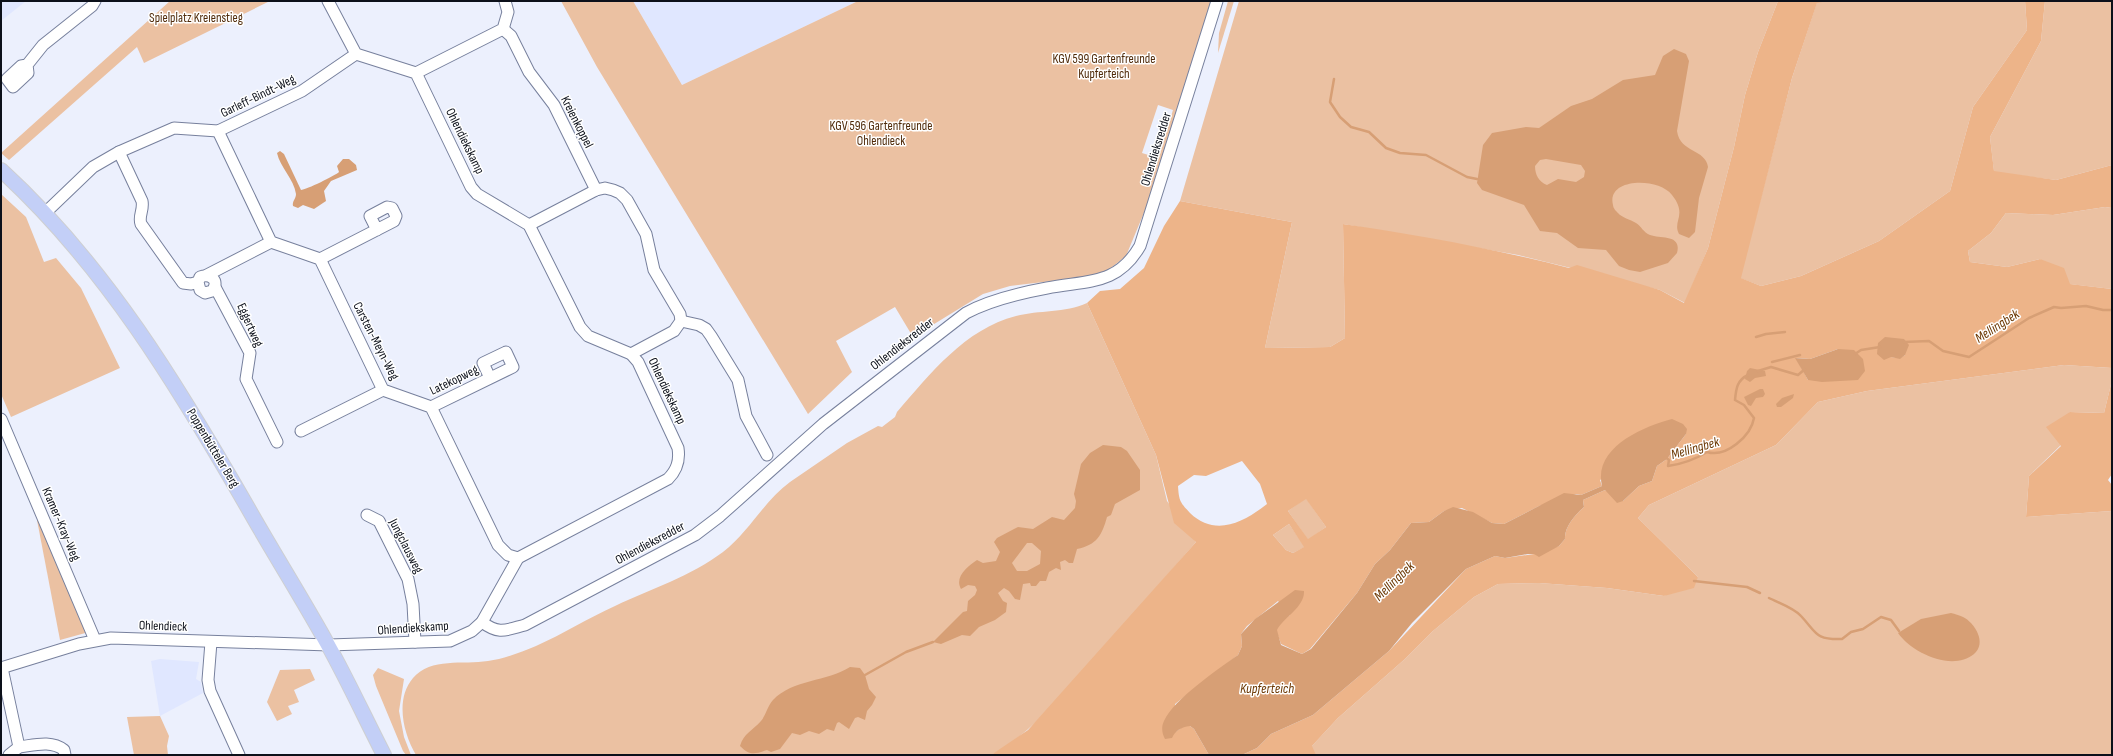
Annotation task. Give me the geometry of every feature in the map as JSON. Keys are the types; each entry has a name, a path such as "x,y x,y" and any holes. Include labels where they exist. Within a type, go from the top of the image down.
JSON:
{"main road":[{"name":"Poppenbütteler Berg","path":"1,170 45,213 100,277 154,352 206,435 329,645 384,755"}],"street":[{"path":"27,64 43,45 92,6 95,1"},
{"path":"328,1 356,54 416,73 503,29 508,12 505,1"},
{"name":"Ohlendieksredder","path":"482,622 496,631 525,625 695,535 720,516 823,424 966,313 985,304 1025,293 1103,279 1125,267 1140,246 1217,1"},
{"name":"Kreienkoppel","path":"503,29 511,36 529,72 554,105 596,190"},
{"name":"Garleff-Bindt-Weg","path":"45,213 93,167 119,152 174,128 218,131 302,91 356,54"},
{"name":"Ohlendiekskamp","path":"329,645 450,641 472,631 482,622 518,558 668,479 675,473 680,457 678,448 638,362 631,354 588,336 580,327 529,225 478,194 471,187 416,73"},
{"path":"218,131 271,242 320,259 377,230"},
{"path":"119,152 142,201 143,206 139,219 140,224 183,283 191,284 198,282"},
{"path":"529,225 596,190 605,188 614,190 620,192 627,200 646,234 654,270 680,314 681,321 674,331 631,354"},
{"path":"207,275 212,277 216,282 212,291 205,293 200,290 198,282 200,277 207,275 271,242"},
{"name":"Carsten-Meyn-Weg","path":"320,259 383,390 431,408"},
{"name":"Eggertweg","path":"215,287 250,353 246,379 277,442"},
{"path":"681,321 699,325 711,336 738,380 746,416 767,455"},
{"name":"Latekopweg","path":"431,408 490,378"},
{"path":"301,431 383,390"},
{"path":"431,408 498,544 508,555 518,558"},
{"name":"Kramer-Kray-Weg","path":"1,419 95,640"},
{"name":"Jungclausweg","path":"367,515 379,522 408,579 413,604 415,642"},
{"name":"Ohlendieck","path":"2,668 95,640 111,638 329,645"},
{"path":"211,642 208,680 210,691 239,755"},
{"path":"2,668 19,747"},
{"path":"9,755 19,747 48,743 57,744 64,750 65,755"}],"shaded area":[{"path":"1,1 26,1 1,21"},
{"path":"633,1 858,1 682,85"},
{"path":"1778,1 1827,1 1817,3 1792,78 1741,278 1761,286 1801,276 1879,241 1950,191 1973,107 2027,30 2025,1 2045,1 2041,41 1990,137 1994,171 2056,180 2112,165 2112,208 2105,207 2053,215 2006,213 1991,233 1968,251 1970,262 2007,267 2040,259 2064,268 2070,284 2112,289 2112,368 2064,365 1867,391 1818,402 1776,445 1649,505 1638,518 1698,577 1694,588 1664,596 1607,588 1539,583 1498,584 1474,597 1433,631 1405,659 1338,718 1312,746 1316,755 1242,755 1257,748 1271,734 1313,715 1389,651 1466,569 1495,556 1505,558 1534,554 1559,546 1565,539 1568,525 1584,507 1583,500 1605,490 1623,501 1639,486 1652,481 1657,466 1667,459 1686,434 1600,480 1602,486 1581,495 1576,494 1539,506 1504,524 1492,523 1462,508 1444,511 1429,522 1411,523 1390,550 1375,564 1357,593 1310,649 1302,654 1281,644 1276,630 1281,622 1290,615 1278,601 1247,626 1241,634 1242,646 1238,655 1175,704 1174,733 1184,726 1190,726 1194,729 1209,755 991,755 1028,730 1196,542 1174,523 1156,455 1087,303 1100,291 1120,289 1144,268 1164,226 1180,201 1292,222 1265,348 1330,347 1345,338 1343,224 1457,243 1569,268 1577,265 1660,290 1684,303 1708,248 1734,147 1745,95 1758,52","holes":["1895,339 1904,339 1905,355 1900,358 1891,357","1838,349 1808,380 1796,358 1810,359","1242,461 1260,484 1267,504 1239,522 1229,525 1219,526 1200,520 1190,513 1182,504 1178,486 1194,475 1206,476","1306,499 1326,527 1308,539 1288,511","1289,524 1304,547 1293,553 1286,550 1273,535"]},
{"path":"2112,380 2112,474 2108,480 2112,485 2112,511 2026,517 2029,476 2061,446 2046,427 2070,412 2104,413"},
{"path":"160,659 199,662 196,679 201,682 203,693 160,716 151,661"}],"green space":[{"name":"Spielplatz Kreienstieg","path":"170,1 270,1 144,63 137,47 9,160 1,153"},
{"path":"561,1 633,1 682,85 858,1 1213,1 1148,203 1126,256 1102,275 1010,286 983,294 913,337 895,307 836,341 852,372 808,414 597,67","holes":["1158,105 1173,110 1158,158 1142,153"]},
{"path":"1228,1 1234,1 1218,53 1219,33"},
{"path":"1239,1 1778,1 1758,52 1745,95 1734,147 1708,248 1685,303 1660,290 1518,255 1343,224 1345,338 1330,347 1265,348 1292,222 1180,201"},
{"path":"2025,1 2027,30 1973,107 1950,191 1879,241 1801,276 1761,286 1740,278 1792,78 1817,2"},
{"path":"2045,1 2112,1 2112,165 2056,180 1994,172 1990,137 2041,41"},
{"path":"1,194 26,217 44,262 56,258 81,288 120,368 11,417 1,394"},
{"path":"2105,207 2112,208 2112,289 2069,284 2040,259 2007,267 1970,262 1968,251 1991,233 2006,213 2053,215"},
{"path":"1087,303 1156,455 1167,501 1196,542 1046,712 1033,725 1006,746 991,755 416,755 411,746 405,727 403,706 407,686 420,671 438,664 488,661 518,653 536,646 605,611 670,582 711,561 741,535 772,498 790,482 847,443 878,426 882,427 895,417 897,412 936,368 965,342 981,331 998,322 1016,316 1061,310"},
{"path":"2064,365 2112,368 2112,380 2104,413 2070,412 2061,445 2029,476 2026,517 2112,511 2112,755 1314,755 1311,747 1338,718 1405,659 1433,631 1474,597 1498,584 1539,583 1607,588 1664,596 1698,577 1638,518 1649,505 1776,445 1818,402 1867,391"},
{"path":"1306,498 1326,527 1308,540 1288,511"},
{"path":"41,519 89,632 60,640 37,520"},
{"path":"1289,524 1305,547 1293,553 1286,550 1273,535"},
{"path":"378,668 404,679 399,711 404,737 411,755 406,755 403,751 376,686 373,675"},
{"path":"310,669 315,680 294,690 299,702 288,706 292,714 277,721 267,702 280,670"},
{"path":"160,716 169,736 167,746 168,755 134,755 127,717"}],"water":[{"path":"1674,49 1686,54 1689,61 1677,131 1679,138 1683,143 1703,157 1708,167 1699,198 1695,232 1689,238 1679,234 1677,229 1679,208 1677,202 1665,189 1656,185 1635,183 1625,185 1617,190 1613,196 1613,205 1620,215 1636,223 1648,234 1674,240 1678,247 1677,253 1668,263 1640,272 1619,266 1606,250 1578,248 1557,233 1540,231 1524,205 1482,190 1477,183 1483,145 1492,133 1526,127 1539,128 1571,106 1592,99 1623,80 1655,75 1663,56","holes":["1546,159 1581,165 1585,171 1584,177 1576,182 1558,179 1547,185 1540,180 1535,169 1535,166 1540,160"]},
{"path":"280,151 284,154 301,190 309,188 339,172 337,166 343,159 349,159 356,165 357,170 331,181 324,191 326,201 314,209 303,205 298,208 293,206 296,196 295,189 277,153"},
{"path":"1885,337 1904,339 1909,345 1905,355 1900,359 1891,357 1884,360 1877,354 1878,343"},
{"path":"1838,349 1854,350 1863,359 1865,371 1858,380 1822,382 1808,380 1795,358 1810,359"},
{"path":"1750,368 1765,371 1766,376 1755,378 1750,382 1745,379 1747,371"},
{"path":"1763,389 1765,394 1763,397 1756,398 1751,406 1748,405 1744,397"},
{"path":"1794,394 1793,398 1781,407 1777,407 1776,404 1782,398"},
{"name":"Kupferteich","path":"1672,419 1683,424 1687,429 1686,434 1667,459 1657,466 1652,481 1639,486 1623,501 1617,503 1605,490 1583,500 1584,507 1568,525 1565,539 1559,546 1539,557 1534,554 1505,558 1495,556 1466,569 1412,623 1389,651 1313,715 1271,734 1257,748 1242,755 1209,755 1194,729 1190,726 1179,730 1172,738 1165,739 1162,726 1169,713 1197,685 1238,655 1242,646 1241,634 1255,619 1295,590 1304,591 1301,602 1277,630 1281,645 1302,654 1311,649 1357,593 1375,564 1390,550 1411,523 1429,522 1444,511 1453,507 1473,512 1492,523 1504,524 1564,493 1581,495 1602,486 1601,473 1605,461 1612,450 1622,441 1647,428"},
{"path":"1103,445 1121,447 1127,451 1140,470 1140,490 1115,504 1111,515 1107,517 1101,534 1094,542 1077,549 1073,563 1069,563 1065,560 1060,562 1061,570 1056,568 1049,572 1046,581 1040,581 1036,586 1031,586 1030,583 1023,584 1020,600 1015,599 1009,591 1004,588 998,593 1003,601 1007,603 1006,612 995,620 979,627 970,636 962,635 941,644 933,642 963,612 967,611 968,601 975,595 977,590 975,586 968,585 961,589 959,580 963,572 977,560 983,563 996,561 1000,552 994,542 997,538 1018,527 1033,529 1052,517 1064,520 1075,508 1076,501 1074,494 1081,464 1090,453","holes":["1027,543 1032,543 1041,551 1040,564 1027,571 1017,571 1012,563"]},
{"path":"1951,613 1962,616 1972,624 1978,634 1978,649 1974,654 1965,659 1944,661 1933,658 1913,647 1898,633 1921,619"},
{"path":"850,667 860,668 865,675 869,689 876,697 867,711 865,720 858,717 855,718 849,729 839,722 837,723 834,731 827,729 819,734 809,731 800,735 792,733 780,749 771,752 767,750 750,753 740,746 746,735 763,719 771,702 781,693 800,684 831,676"}],"waterway":[{"path":"1334,79 1330,102 1340,117 1351,127 1369,132 1386,148 1400,153 1426,155 1467,177 1477,179"},
{"name":"Mellingbek","path":"1904,342 1929,341 1943,351 1969,357 2029,318 2054,307 2061,308 2086,306 2103,310 2112,310"},
{"path":"1756,337 1766,334 1785,332"},
{"name":"Mellingbek","path":"1855,354 1861,350 1880,347"},
{"path":"1772,362 1800,355"},
{"name":"Mellingbek","path":"1758,371 1771,367 1798,375 1805,369"},
{"name":"Mellingbek","path":"1665,457 1669,460 1668,466 1679,464 1707,452 1722,452 1729,449 1743,438 1752,425 1754,418 1744,405 1735,400 1739,382 1748,375"},
{"path":"1694,581 1747,587 1760,593"},
{"path":"1769,598 1786,606 1801,616 1821,637 1842,639 1851,632 1863,629 1881,617 1891,620 1899,631"},
{"path":"865,675 906,652 933,642"}],"park label":[{"name":"KGV 599 Gartenfreunde Kupferteich","path":"1104,66"},
{"name":"KGV 596 Gartenfreunde Ohlendieck","path":"881,134"}]}
